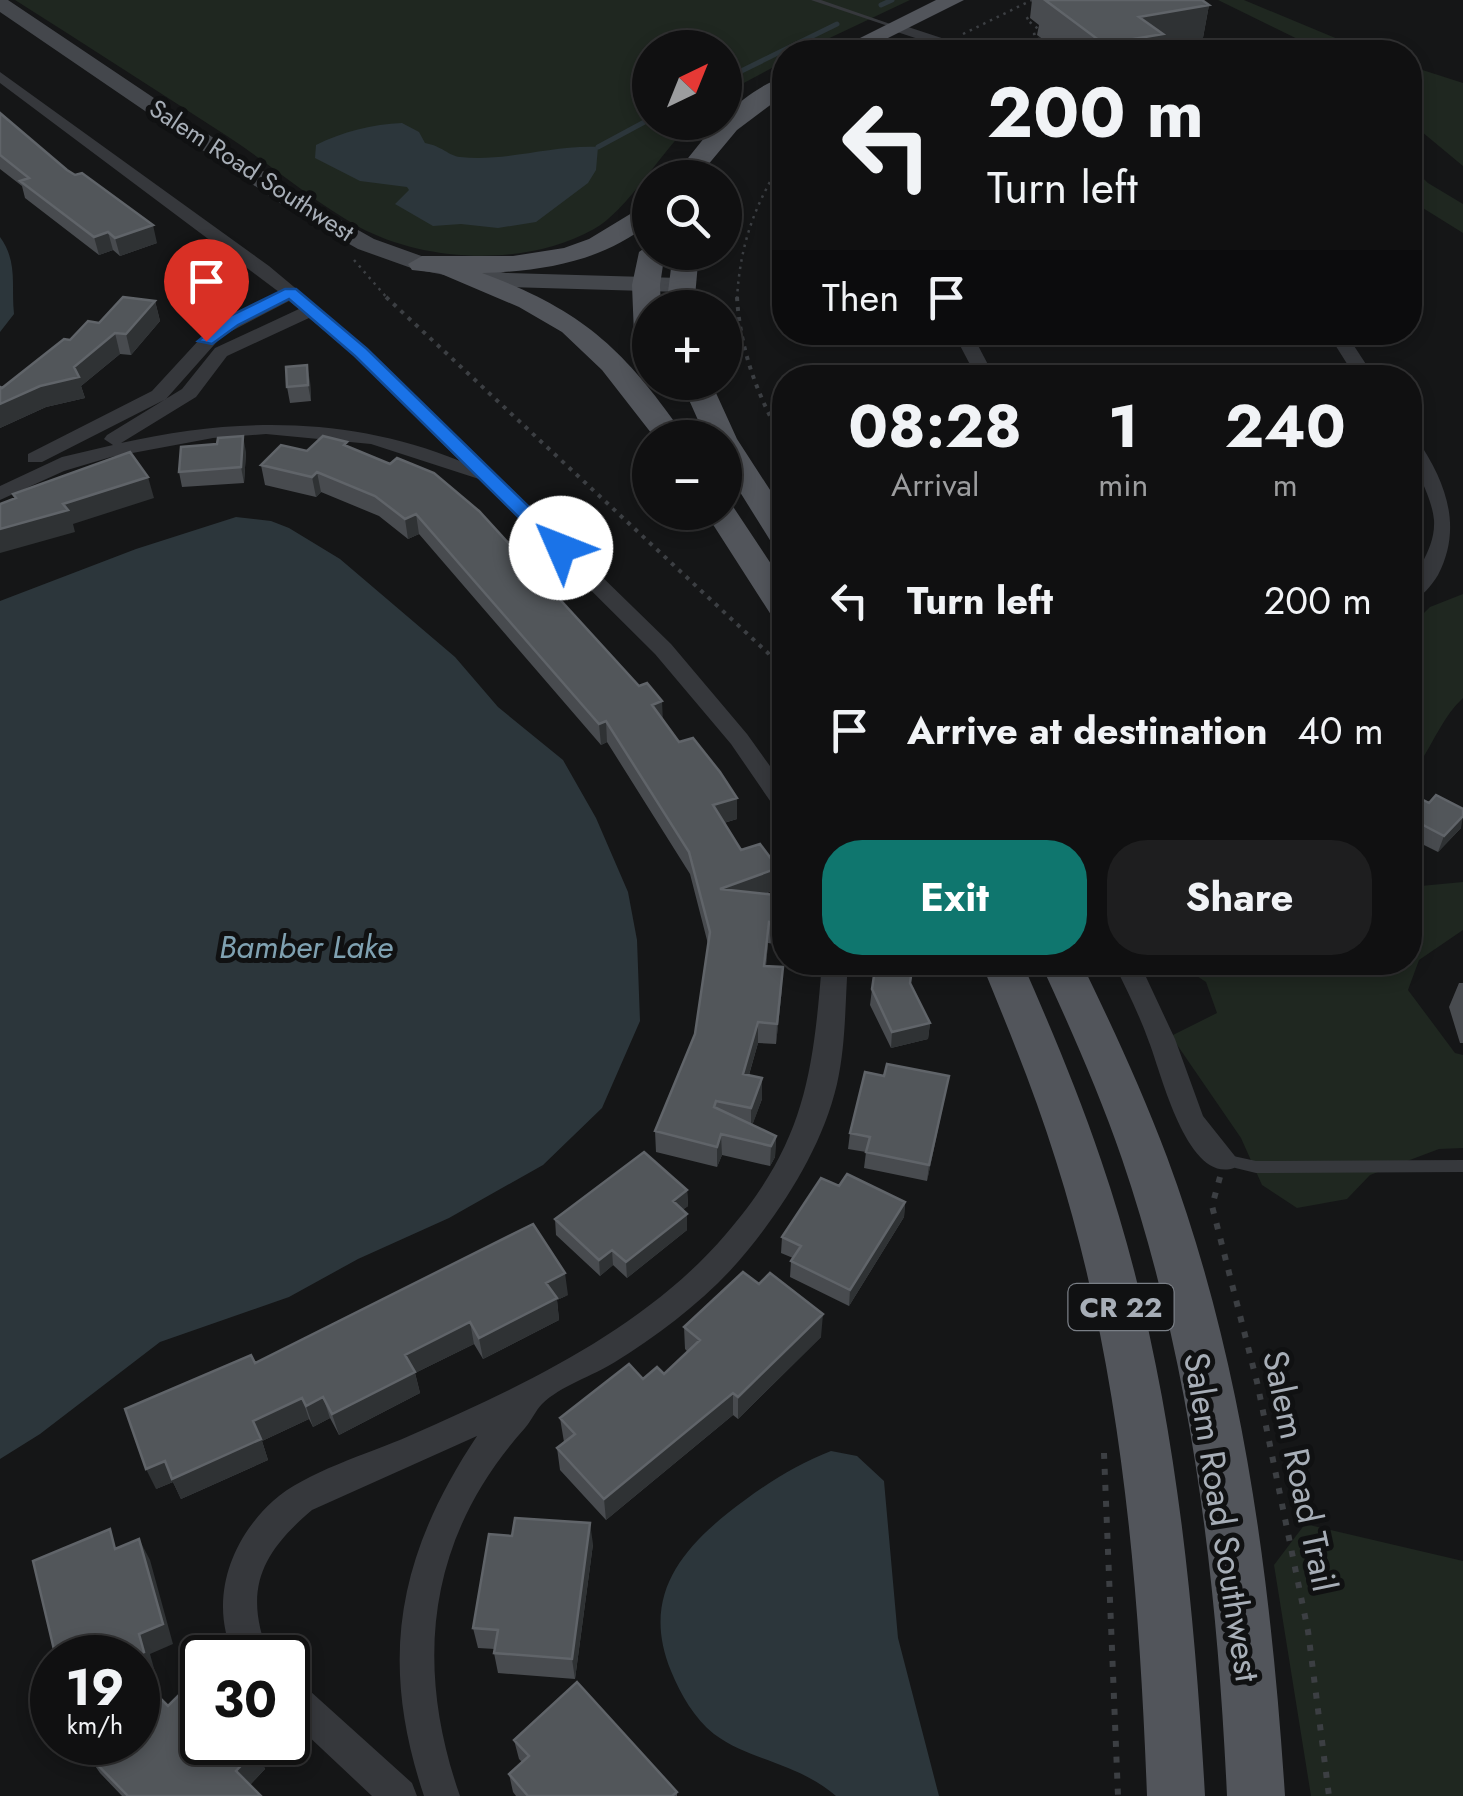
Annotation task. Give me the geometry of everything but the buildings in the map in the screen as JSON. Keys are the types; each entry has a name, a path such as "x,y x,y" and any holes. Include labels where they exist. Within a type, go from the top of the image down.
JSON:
{"main road":[{"path":"869,40 953,0"},
{"name":"Salem Road Southwest","path":"0,3 329,225 366,244 452,271 542,283 646,285 661,290"},
{"path":"700,160 741,112 772,92"},
{"path":"729,160 772,112"},
{"path":"422,264 521,266 562,258 608,242 632,224"},
{"path":"646,290 649,270"},
{"path":"452,271 534,304 572,326 605,356 658,420"},
{"path":"742,471 772,518"},
{"path":"734,530 772,590"},
{"name":"Salem Road Southwest","path":"1005,975 1070,1136 1117,1289 1138,1386 1167,1619 1176,1796"},
{"name":"Salem Road Southwest","path":"1066,975 1135,1136 1190,1317 1231,1526 1256,1796"}],"street":[{"path":"896,27 934,40"},
{"path":"0,76 290,292 361,352 663,648 772,787"},
{"path":"0,475 147,403 170,388 216,332 290,292"},
{"path":"0,494 177,402 229,347 312,310"},
{"path":"54,468 128,444 245,427 312,428 395,442 490,481"},
{"path":"1422,461 1445,514 1447,532 1433,569"},
{"path":"1422,581 1463,548"},
{"path":"241,1635 240,1586 249,1556 280,1514 300,1499 538,1392 663,1311 723,1256 771,1198 800,1147 821,1095 834,975"},
{"path":"1132,975 1168,1052 1188,1120 1199,1139 1224,1160"},
{"path":"442,1796 418,1700 418,1627 425,1570 440,1527 481,1456 503,1426 538,1392"},
{"path":"310,1714 399,1796"}],"lane":[{"path":"814,0 896,27"},
{"path":"1224,1160 1256,1167 1463,1166"}],"path":[{"path":"949,40 1032,0"},
{"path":"1038,13 1026,19 1042,32 1034,34 1040,40"},
{"path":"772,177 752,208 740,256 734,307 744,362 772,424"},
{"path":"329,225 402,316 772,658"},
{"name":"Salem Road Trail","path":"1224,1160 1212,1206 1257,1382 1304,1612 1329,1796"},
{"path":"1104,1440 1118,1796"}],"shaded area":[{"path":"15,0 910,0 825,40 772,40 772,68 742,84 742,30 632,30 632,140 676,140 660,160 632,160 632,195 594,229 567,241 508,255 445,253 386,239 325,206 227,136"},
{"path":"1218,0 1244,0 1340,40 1300,40"},
{"path":"1422,70 1463,83 1463,166 1422,132"},
{"path":"1422,177 1463,204 1463,233 1422,207"},
{"path":"1463,594 1463,698 1422,759 1422,615 1430,607"},
{"path":"1463,882 1463,930 1422,958 1422,886"},
{"path":"1195,975 1414,975 1408,990 1455,1053 1463,1055 1463,1148 1439,1149 1370,1175 1347,1199 1297,1208 1262,1185 1241,1138 1171,1036 1217,1013 1206,982"},
{"path":"1305,1524 1463,1561 1463,1796 1311,1796 1274,1565"}],"water":[{"path":"402,123 419,132 425,143 460,157 598,147 596,170 588,183 536,222 498,228 433,226 395,204 409,190 407,187 360,181 315,158 316,145 326,140 369,127"},
{"path":"0,237 12,264 14,314 0,332"},
{"name":"Bamber Lake","path":"236,517 271,521 289,528 340,559 455,657 498,707 563,760 596,818 628,892 637,940 640,1021 602,1108 543,1165 449,1218 358,1259 289,1297 160,1342 40,1434 0,1459 0,601 136,549"},
{"path":"831,1451 857,1456 884,1481 898,1638 939,1796 836,1796 805,1776 714,1734 689,1706 671,1671 661,1618 665,1594 687,1553 723,1517 755,1493"}],"waterway":[{"path":"881,5 892,0"},
{"path":"804,40 837,24"},
{"path":"742,71 772,56"},
{"path":"598,147 632,129"}],"route":[{"path":"206,341 232,322 290,292 361,352 561,548"}]}
